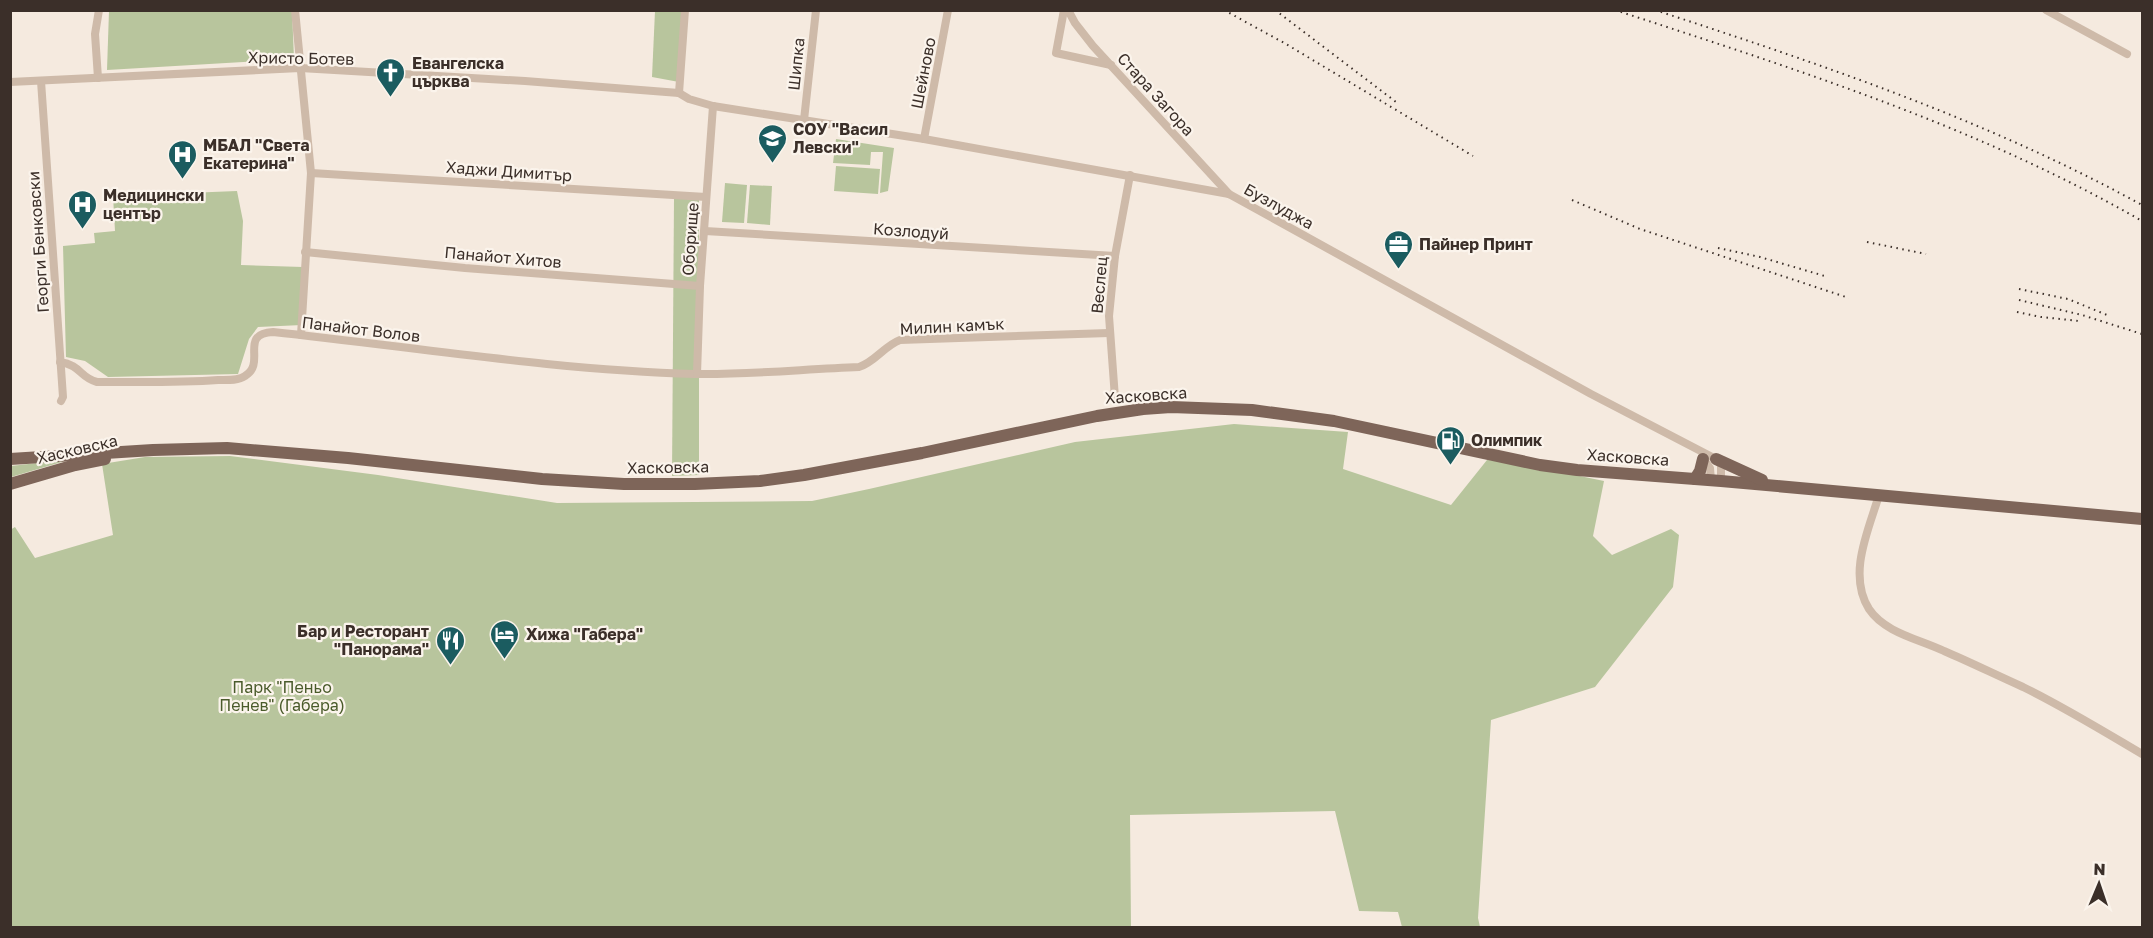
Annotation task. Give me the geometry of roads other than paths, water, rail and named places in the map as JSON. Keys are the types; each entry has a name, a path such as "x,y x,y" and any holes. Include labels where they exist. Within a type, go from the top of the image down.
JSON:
{"main road":[{"name":"Хасковска","path":"10,459 227,448 514,476 624,484 716,483 760,481 827,471 1097,416 1171,407 1252,410 1334,421 1540,465 2142,519"},
{"name":"Хасковска","path":"10,484 75,465 153,450"},
{"path":"1695,479 1705,456 1760,479 1786,487"}],"street":[{"path":"98,78 95,34 99,10"},
{"path":"295,10 310,173 301,335"},
{"path":"679,93 685,10"},
{"name":"Шипка","path":"804,120 816,10"},
{"name":"Шейново","path":"924,140 948,10"},
{"path":"1066,10 1056,53 1111,65"},
{"name":"Стара Загора","path":"1066,10 1111,65 1229,194"},
{"path":"2046,10 2127,54"},
{"name":"Христо Ботев","path":"10,82 300,68 525,81 679,93 689,99 713,106 804,120"},
{"name":"Георги Бенковски","path":"41,81 61,401"},
{"name":"Оборище","path":"697,374 700,286 713,106"},
{"name":"Бузлуджа","path":"804,120 1229,194 1705,456"},
{"name":"Хаджи Димитър","path":"310,173 706,197"},
{"name":"Веслец","path":"1115,398 1109,316 1115,256 1130,175"},
{"name":"Козлодуй","path":"705,231 1115,256"},
{"name":"Панайот Хитов","path":"305,252 465,268 700,286"},
{"name":"Панайот Волов","path":"60,362 76,366 90,380 97,382 196,382 236,379 246,376 254,363 257,336 273,332 540,363 697,374"},
{"name":"Милин камък","path":"697,374 859,367 870,363 887,347 900,340 1109,333"},
{"path":"1705,456 1716,481"},
{"path":"1705,456 1721,465 1716,481"},
{"path":"1879,495 1864,543 1859,570 1863,596 1869,609 1879,621 1906,636 2024,688 2142,754"}],"railway":[{"path":"1224,10 1286,44 1473,156"},
{"path":"1275,10 1396,102"},
{"path":"1615,10 1750,54 1950,128 2015,156 2142,221"},
{"path":"1655,10 1842,73 1964,120 2083,174 2142,205"},
{"path":"1572,200 1640,229 1849,298"},
{"path":"1867,242 1926,254"},
{"path":"1718,248 1760,257 1828,277"},
{"path":"2019,289 2068,299 2107,315"},
{"path":"2019,300 2082,315 2142,334"},
{"path":"2017,312 2079,321"}],"place":[{"name":"Евангелска църква","path":"391,98"},
{"name":"СОУ \"Васил Левски\"","path":"772,164"},
{"name":"МБАЛ \"Света Екатерина\"","path":"182,180"},
{"name":"Медицински център","path":"82,230"},
{"name":"Пайнер Принт","path":"1398,270"},
{"name":"Олимпик","path":"1450,466"},
{"name":"Хижа \"Габера\"","path":"505,660"},
{"name":"Бар и Ресторант \"Панорама\"","path":"450,666"}],"park label":[{"name":"Парк \"Пеньо Пенев\" (Габера)","path":"282,696"}]}
